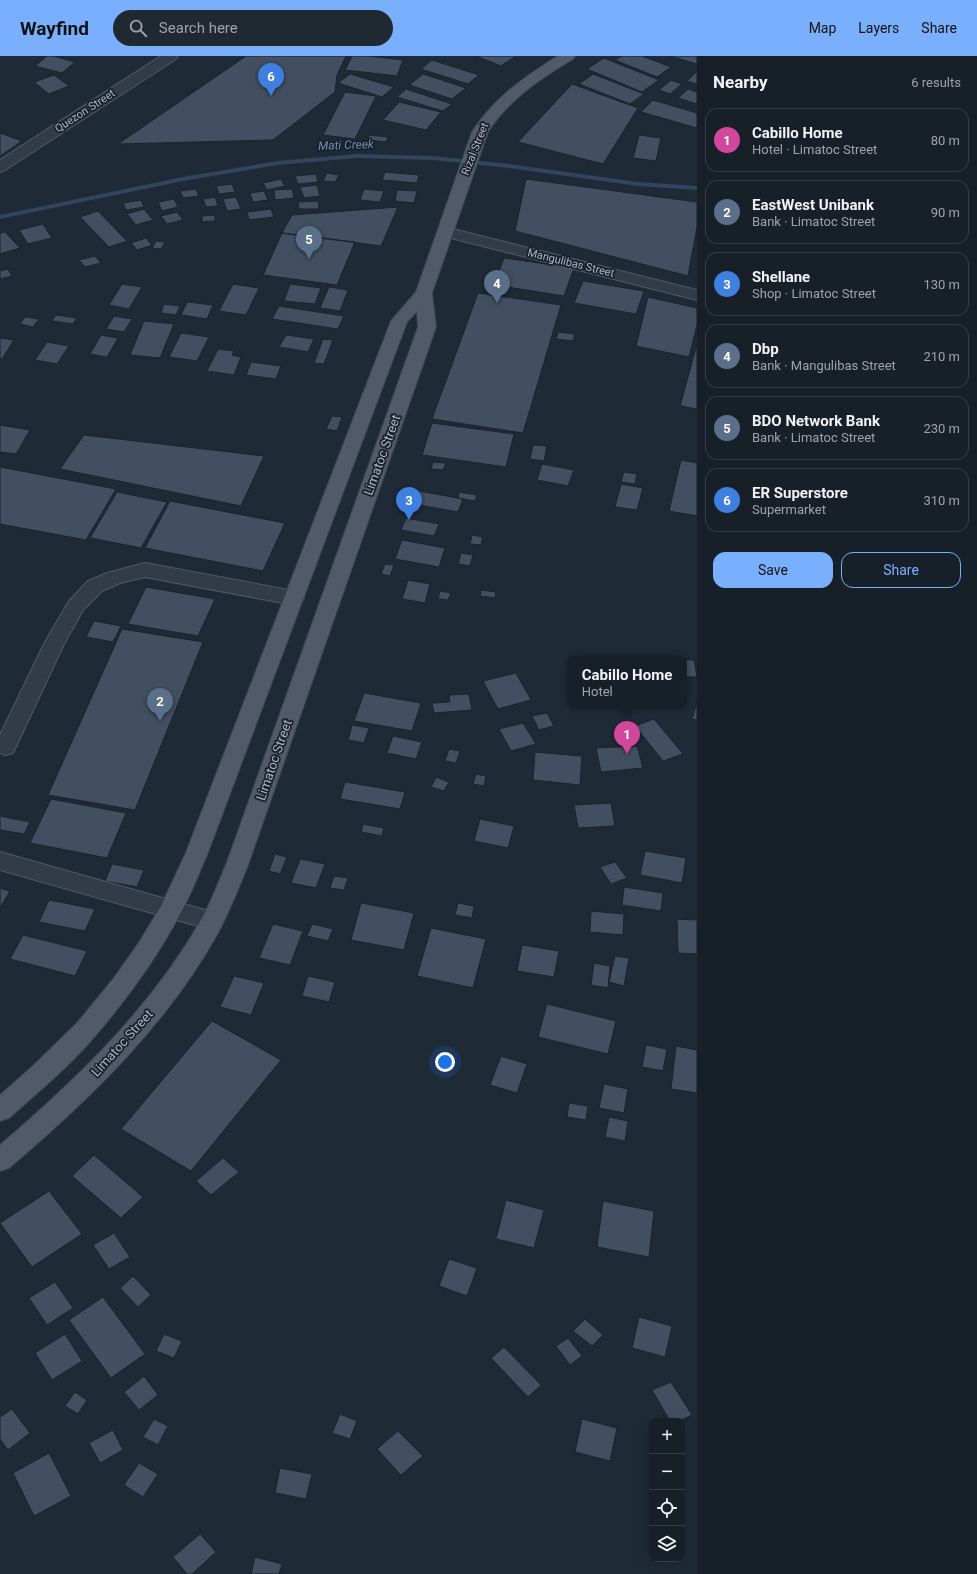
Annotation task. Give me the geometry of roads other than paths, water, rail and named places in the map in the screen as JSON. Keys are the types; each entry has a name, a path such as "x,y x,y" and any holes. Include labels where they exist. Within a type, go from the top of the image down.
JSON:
{"main road":[{"name":"Rizal Street","path":"445,232 473,148 487,119 499,105 530,80 568,56"},
{"name":"Limatoc Street","path":"0,1110 43,1072 86,1030 148,948 171,910 196,855 399,321 424,293 445,232"},
{"name":"Limatoc Street","path":"0,1160 79,1091 114,1055 148,1015 180,972 212,921 237,865 427,327 424,293"},
{"path":"296,593 333,593"}],"street":[{"name":"Quezon Street","path":"2,164 170,56"},
{"name":"Mangulibas Street","path":"445,232 697,295"},
{"path":"4,747 54,644 76,606 95,586 114,578 145,570 296,593"},
{"path":"0,862 212,921"}],"waterway":[{"name":"Mati Creek","path":"0,217 183,179 278,163 356,156 433,158 509,166 638,184 697,188"}],"place":[{"name":"ER Superstore","path":"271,96"},
{"name":"BDO Network Bank","path":"309,259"},
{"name":"Dbp","path":"497,303"},
{"name":"Shellane","path":"409,520"},
{"name":"EastWest Unibank","path":"160,721"},
{"name":"Cabillo Home","path":"627,754"}]}
